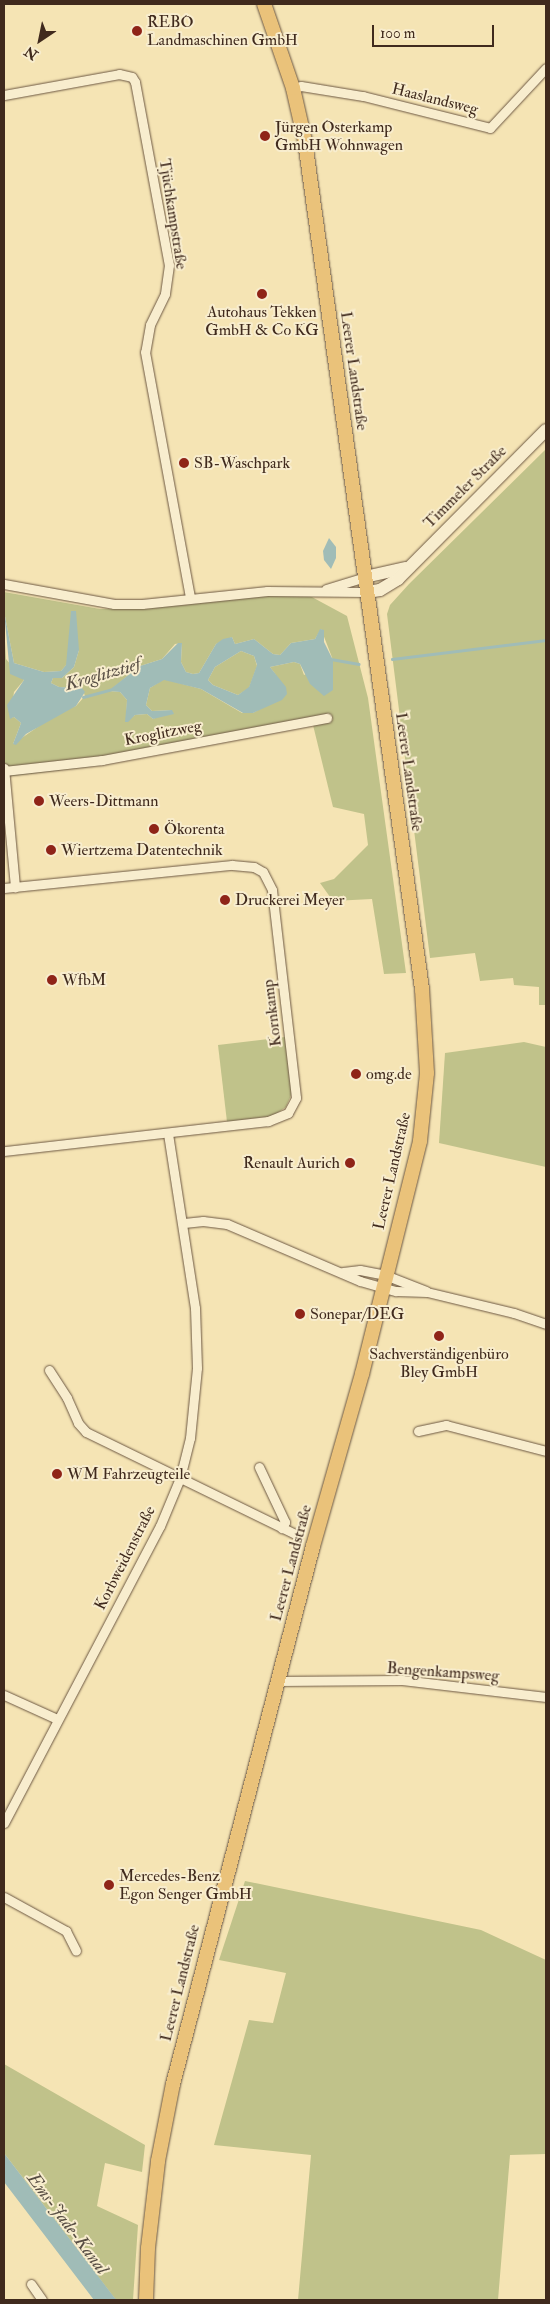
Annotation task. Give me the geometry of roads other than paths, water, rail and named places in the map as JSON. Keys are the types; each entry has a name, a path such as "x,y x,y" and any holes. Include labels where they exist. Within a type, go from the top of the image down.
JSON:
{"main road":[{"name":"Leerer Landstraße","path":"146,2300 148,2248 157,2170 173,2084 278,1681 362,1374 383,1281 420,1141 427,1056 422,989 305,141 293,88 264,4"},
{"name":"Timmeler Straße","path":"367,592 389,586 546,430"},
{"name":"Timmeler Straße","path":"365,576 384,575 408,567"}],"street":[{"name":"Haaslandsweg","path":"293,88 301,86 363,96 490,128 546,68"},
{"name":"Tjüchkampstraße","path":"4,95 119,74 135,82 169,265 166,294 150,325 145,352 190,598"},
{"path":"323,590 365,576"},
{"path":"4,584 114,604 323,590 367,592"},
{"name":"Kroglitzweg","path":"4,771 102,760 327,718"},
{"path":"4,768 15,887"},
{"name":"Kornkamp","path":"4,888 232,865 254,867 268,878 296,1102 288,1113 277,1119 168,1134 4,1151"},
{"name":"Korbweidenstraße","path":"4,1823 160,1526 180,1478 190,1438 198,1368 195,1308 184,1223 168,1134"},
{"path":"184,1223 203,1221 242,1229 305,1260 342,1272 514,1313 546,1324"},
{"path":"342,1272 360,1270 383,1281 427,1292"},
{"path":"49,1370 67,1398 78,1423 86,1432 297,1535"},
{"path":"418,1431 446,1425 546,1451"},
{"path":"259,1467 285,1522 282,1528"},
{"name":"Bengenkampsweg","path":"278,1681 402,1680 546,1696"},
{"path":"4,1695 57,1719"},
{"path":"4,1897 66,1931 76,1951"},
{"path":"31,2284 42,2300"}],"water":[{"path":"329,538 336,547 336,558 331,569 324,560 323,551"},
{"path":"4,611 14,663 44,672 61,671 66,665 71,611 76,611 79,650 74,667 62,678 53,678 51,683 59,687 82,688 85,692 76,706 26,734 16,745 13,744 21,723 14,717 10,719 7,705 24,680 10,674"},
{"path":"320,629 324,630 324,642 333,660 333,690 324,696 310,684 300,664 294,662 270,667 286,687 287,694 282,700 253,713 243,713 201,689 164,680 150,688 146,705 152,711 172,710 174,714 153,719 147,714 135,715 128,722 125,722 127,700 120,692 108,691 140,666 162,659 178,643 182,643 181,662 186,672 193,674 199,673 216,644 223,639 232,637 235,644 254,639 273,654 280,655 291,643 315,639","holes":["241,651 254,656 257,665 249,687 238,695 213,685 208,680 215,667"]},
{"path":"4,2153 117,2300 94,2300 4,2182"}],"waterway":[{"name":"Kroglitztief","path":"392,659 546,640"},
{"name":"Kroglitztief","path":"331,659 359,664"},
{"name":"Kroglitztief","path":"83,697 110,690"}],"place":[{"name":"REBO Landmaschinen GmbH","path":"137,31"},
{"name":"Jürgen Osterkamp GmbH Wohnwagen","path":"265,136"},
{"name":"Autohaus Tekken GmbH & Co KG","path":"262,294"},
{"name":"SB-Waschpark","path":"184,463"},
{"name":"Weers-Dittmann","path":"39,801"},
{"name":"Ökorenta","path":"154,829"},
{"name":"Wiertzema Datentechnik","path":"51,850"},
{"name":"Druckerei Meyer","path":"225,900"},
{"name":"WfbM","path":"52,980"},
{"name":"omg.de","path":"356,1074"},
{"name":"Renault Aurich","path":"350,1163"},
{"name":"Sonepar/DEG","path":"300,1314"},
{"name":"Sachverständigenbüro Bley GmbH","path":"439,1336"},
{"name":"WM Fahrzeugteile","path":"57,1474"},
{"name":"Mercedes-Benz Egon Senger GmbH","path":"109,1885"}],"water label":[{"name":"Ems-Jade-Kanal","path":"67,2224"}]}
